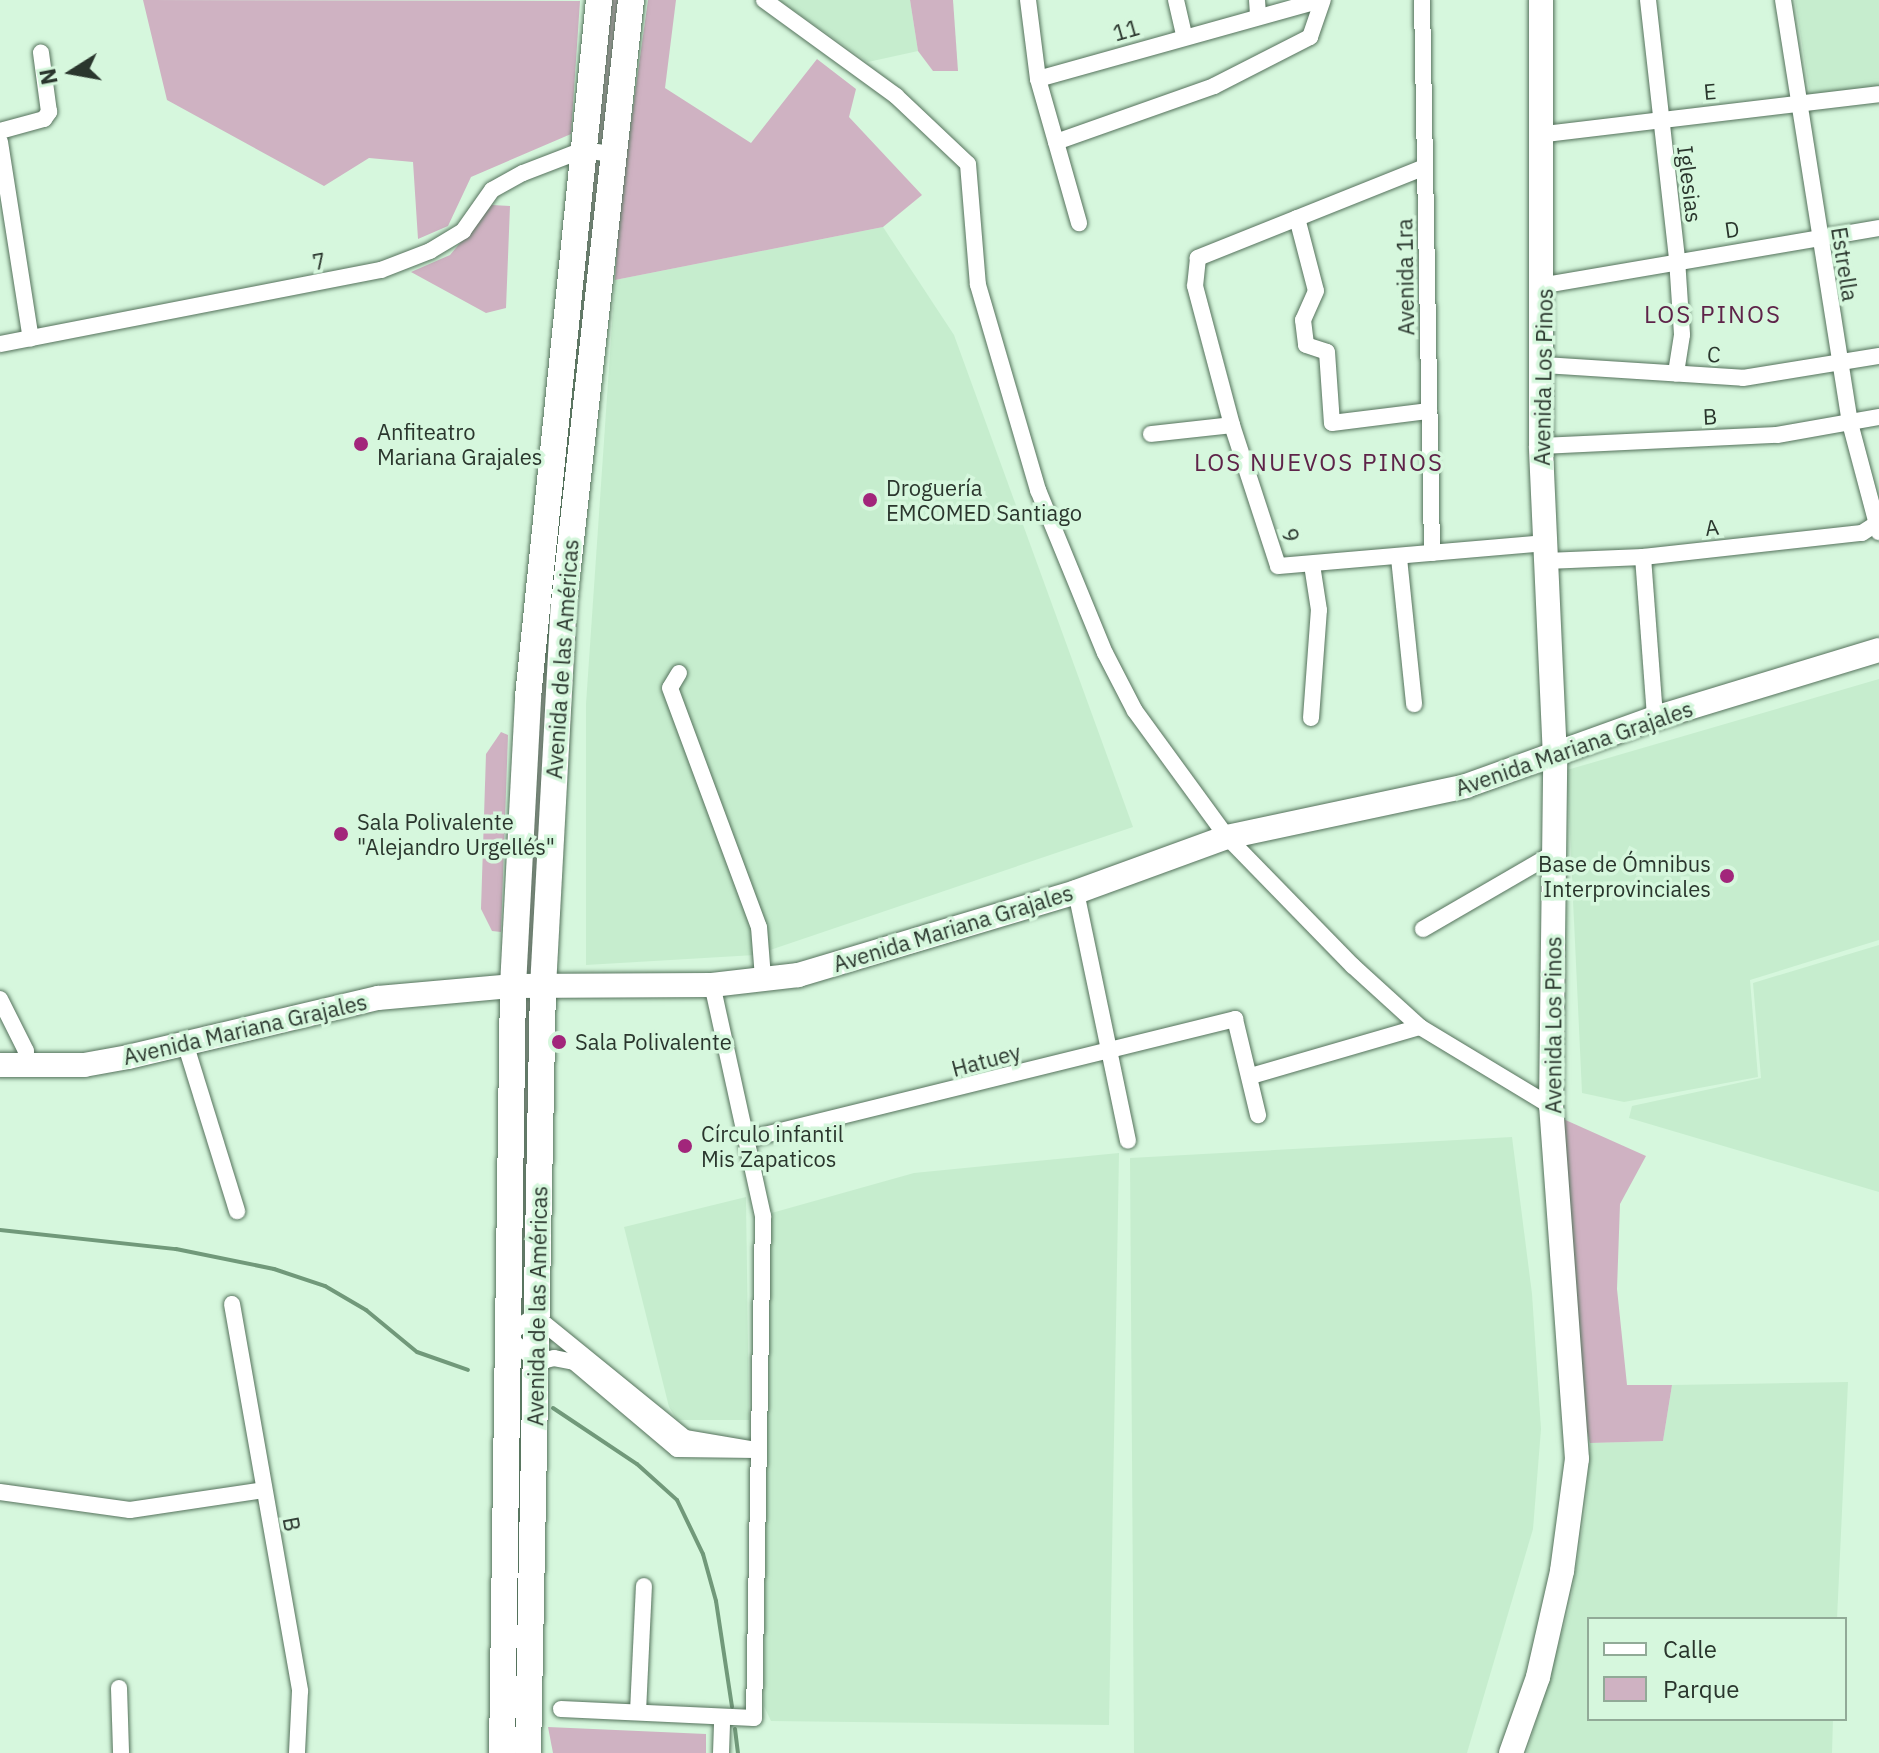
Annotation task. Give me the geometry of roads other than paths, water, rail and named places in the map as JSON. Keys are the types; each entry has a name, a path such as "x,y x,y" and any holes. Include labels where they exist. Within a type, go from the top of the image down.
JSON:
{"main road":[{"name":"Avenida de las Américas","path":"502,1753 513,986 535,598 599,0"},
{"name":"Avenida de las Américas","path":"528,1753 543,987 564,603 611,154 631,0"}],"street":[{"path":"764,0 896,96 968,164 978,285 1038,490 1105,653 1135,711 1227,837 1420,1027 1551,1106"},
{"path":"1028,0 1038,79 1079,223"},
{"path":"1176,0 1184,36"},
{"path":"1056,142 1214,86 1310,37 1322,0"},
{"name":"11","path":"1038,79 1184,36 1257,8 1322,0"},
{"name":"Avenida 1ra","path":"1422,0 1432,553"},
{"name":"Avenida Los Pinos","path":"1511,1753 1548,1631 1577,1459 1551,1106 1555,758 1541,446 1545,134 1541,0"},
{"name":"Iglesias","path":"1648,0 1677,259 1682,335 1676,374"},
{"name":"Estrella","path":"1783,0 1797,106 1850,423 1878,525"},
{"path":"0,131 44,119 49,112 41,53"},
{"name":"E","path":"1545,134 1660,117 1797,106 1879,94"},
{"path":"0,142 31,339"},
{"path":"583,150 611,154"},
{"name":"7","path":"0,344 381,270 430,251 463,231 492,190 583,150"},
{"path":"1425,167 1297,218 1316,291 1303,320 1306,345 1327,352 1332,423 1429,411"},
{"name":"9","path":"1297,218 1198,258 1195,286 1232,425 1278,566 1432,553 1545,552"},
{"name":"D","path":"1545,285 1677,259 1879,228"},
{"name":"C","path":"1544,365 1743,378 1840,366 1879,356"},
{"name":"B","path":"1541,446 1777,435 1879,417"},
{"path":"1151,434 1232,425"},
{"name":"A","path":"1545,552 1643,557 1862,533 1878,525"},
{"path":"1643,557 1655,718"},
{"path":"1399,558 1414,704"},
{"path":"1311,718 1319,610 1312,565"},
{"name":"Avenida Mariana Grajales","path":"0,1065 84,1065 186,1046 378,998 513,986 712,985 798,975 1076,892 1227,837 1378,809 1555,758 1655,718 1879,650"},
{"path":"679,673 670,688 759,927 763,978"},
{"path":"1423,929 1554,853"},
{"path":"1076,892 1112,1048 1128,1141"},
{"path":"561,1709 754,1718 763,1216 712,985"},
{"path":"0,999 26,1051 25,1066"},
{"name":"Hatuey","path":"748,1139 1235,1019 1251,1076"},
{"path":"1258,1115 1251,1076 1420,1027"},
{"path":"186,1046 237,1211"},
{"name":"B","path":"232,1304 300,1691 297,1753"},
{"path":"536,1316 685,1438 757,1450 677,1449 574,1362 535,1360 506,1336 536,1316"},
{"path":"0,1492 130,1510 264,1490"},
{"path":"638,1712 644,1586"},
{"path":"119,1688 121,1753"},
{"path":"721,1753 722,1718"}],"waterway":[{"path":"0,1230 176,1249 274,1269 325,1286 366,1310 417,1352 468,1370"},
{"path":"553,1408 637,1464 677,1500 703,1554 716,1601 732,1707"},
{"path":"735,1729 738,1753"}],"place":[{"name":"Anfiteatro Mariana Grajales","path":"361,444"},
{"name":"Droguería EMCOMED Santiago","path":"870,500"},
{"name":"Sala Polivalente \"Alejandro Urgellés\"","path":"341,834"},
{"name":"Base de Ómnibus Interprovinciales","path":"1727,876"},
{"name":"Sala Polivalente","path":"559,1042"},
{"name":"Círculo infantil Mis Zapaticos","path":"685,1146"}],"district":[{"name":"LOS PINOS","path":"1713,315"},
{"name":"LOS NUEVOS PINOS","path":"1319,463"}]}
